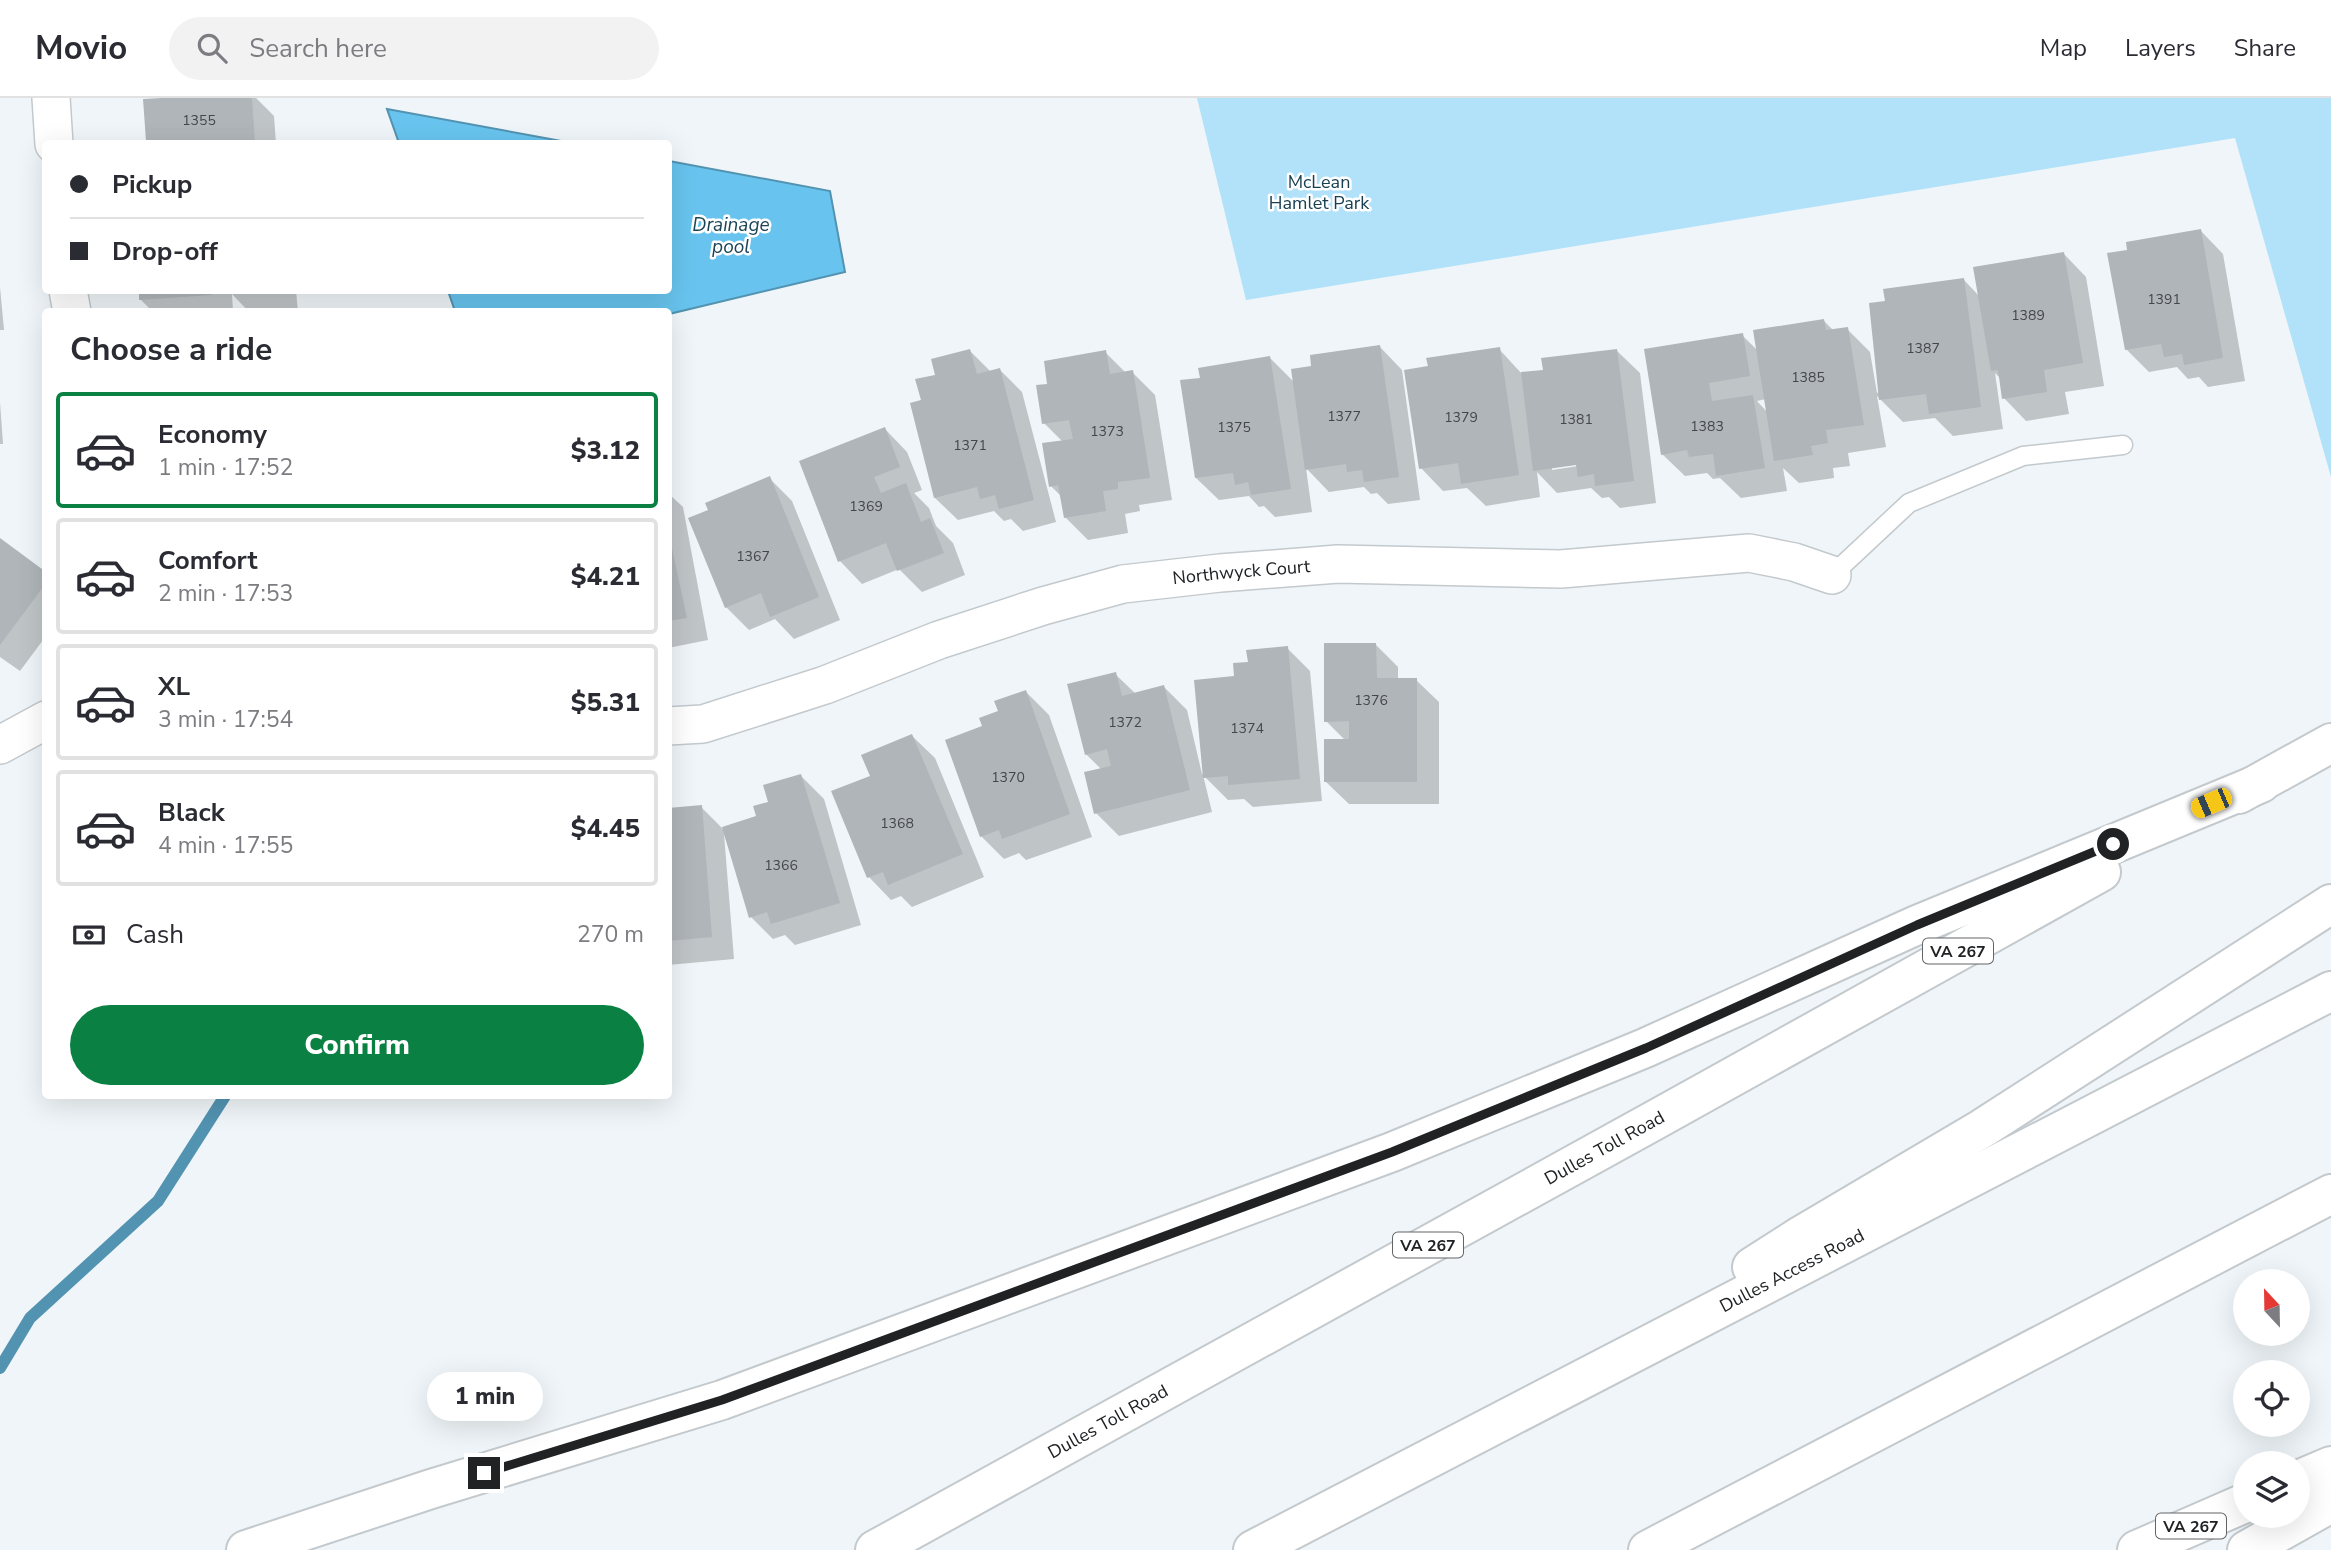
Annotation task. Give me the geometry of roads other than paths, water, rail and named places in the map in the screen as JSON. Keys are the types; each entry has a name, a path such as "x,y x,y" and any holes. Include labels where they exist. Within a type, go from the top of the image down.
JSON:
{"highway":[{"name":"Dulles Toll Road","path":"875,1550 1667,1114 2331,743"},
{"path":"246,1550 430,1489 722,1400 1392,1152 1646,1048 1917,925 2261,783"},
{"path":"1556,1393 1802,1235 1983,1128 2331,904"},
{"name":"Dulles Access Road","path":"1253,1550 2331,991"},
{"path":"1648,1550 2331,1194"},
{"path":"2310,1475 2331,1466"},
{"path":"2247,1550 2331,1503"},
{"name":"VA 267","path":"2137,1550 2233,1508"}],"street":[{"path":"51,98 54,140"},
{"name":"Northwyck Court","path":"672,726 703,724 825,685 939,640 1043,606 1123,584 1338,564 1561,569 1749,553 1794,562 1832,575"},
{"path":"0,745 42,722"}],"lane":[{"path":"1832,575 1909,503 2023,456 2123,445"}],"water":[{"path":"387,109 556,140 398,140"},
{"name":"Drainage pool","path":"672,162 830,191 845,272 672,313 672,308 454,308 449,294 672,294"}],"waterway":[{"path":"0,1368 30,1318 158,1201 223,1099"}],"park label":[{"name":"McLean Hamlet Park","path":"1319,192"}]}
